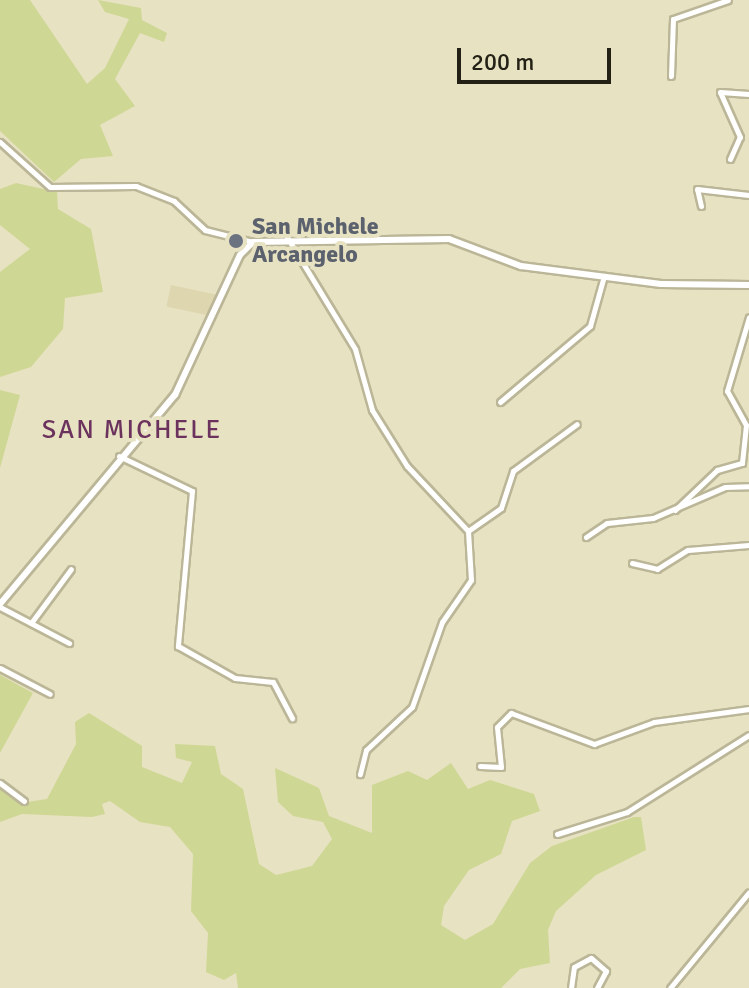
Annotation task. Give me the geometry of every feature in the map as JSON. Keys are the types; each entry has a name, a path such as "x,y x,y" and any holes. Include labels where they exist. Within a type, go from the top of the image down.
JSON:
{"street":[{"path":"671,76 673,20 728,0"},
{"path":"730,159 740,137 720,92 749,94"},
{"path":"0,140 5,148 50,187 136,186 174,201 205,230 253,242 287,237 449,239 498,261 604,276 749,285"},
{"path":"701,206 697,189 749,195"},
{"path":"287,237 355,349 372,410 407,466 468,531 471,580 442,622 412,707 366,750 360,774"},
{"path":"69,643 0,606 119,456 178,390 240,255 253,242"},
{"path":"500,402 590,326 604,276"},
{"path":"675,510 717,470 742,463 746,425 727,391 749,317"},
{"path":"468,531 501,508 513,471 577,424"},
{"path":"119,456 192,491 178,646 235,678 273,682 292,718"},
{"path":"586,537 607,523 675,510 725,487 749,486"},
{"path":"632,563 657,569 688,550 749,545"},
{"path":"31,623 71,569"},
{"path":"0,668 50,694"},
{"path":"480,766 501,767 497,727 511,713 594,744 654,722 749,709"},
{"path":"557,834 627,812 749,735"},
{"path":"0,783 24,801"},
{"path":"670,988 749,892"},
{"path":"571,988 574,967 591,958 606,971 597,988"}],"shaded area":[{"path":"171,285 217,295 212,316 166,307"}],"green space":[{"path":"0,0 30,0 87,84 105,68 129,19 105,12 98,0 141,8 142,20 167,33 164,42 140,33 115,79 135,106 100,125 113,156 81,159 54,182 0,131"},
{"path":"16,183 57,192 58,209 91,229 103,292 65,298 63,329 31,367 0,377 0,272 30,249 0,225 0,189"},
{"path":"0,390 20,395 0,468"},
{"path":"0,675 33,693 0,753"},
{"path":"89,713 142,746 142,767 182,783 192,762 176,758 175,744 215,746 221,774 243,789 259,864 276,875 312,866 332,839 323,822 293,816 278,802 275,768 319,788 329,816 372,833 372,785 408,771 427,780 451,763 468,789 490,780 534,794 540,811 512,821 501,854 469,870 444,906 441,925 465,940 493,924 530,863 552,846 641,817 646,850 596,875 556,911 548,930 550,963 520,969 501,988 238,988 236,973 224,980 206,972 208,933 191,911 193,854 170,827 140,822 110,801 102,804 105,814 92,817 22,814 0,822 0,786 21,803 47,799 76,744 75,722"}],"place":[{"name":"San Michele Arcangelo","path":"236,241"}],"district":[{"name":"SAN MICHELE","path":"132,431"}]}
